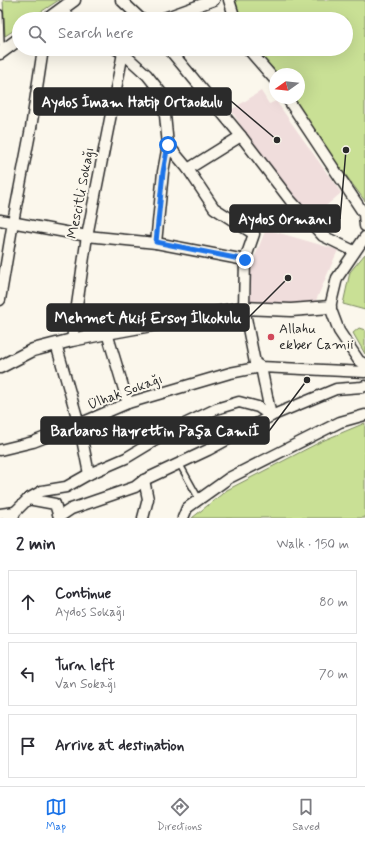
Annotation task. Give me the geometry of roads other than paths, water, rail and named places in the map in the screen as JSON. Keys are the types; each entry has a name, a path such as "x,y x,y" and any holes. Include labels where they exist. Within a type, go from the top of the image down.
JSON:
{"street":[{"path":"58,12 74,0"},
{"path":"122,0 134,12"},
{"path":"181,12 214,0"},
{"path":"229,0 232,12"},
{"path":"2,51 12,44"},
{"path":"0,300 31,128 42,56"},
{"name":"Mescitli Sokağı","path":"72,340 87,236 119,56"},
{"path":"126,56 147,75 163,95 168,145 163,172 156,242"},
{"path":"175,56 290,200 323,236 354,251"},
{"path":"254,56 269,73"},
{"path":"291,104 364,214 365,226"},
{"path":"188,169 240,136"},
{"path":"168,145 188,169 214,208 254,234 245,260 244,308 255,363 261,367 271,416"},
{"path":"0,220 87,236 156,242 245,260"},
{"path":"365,237 337,278 330,307 338,331 359,361 365,364"},
{"path":"0,367 33,350 72,340 244,308 291,310 330,307"},
{"path":"107,333 128,403"},
{"path":"56,344 80,424 89,474"},
{"name":"Ülhak Sokağı","path":"0,450 34,442 128,403 230,373 261,367 365,372"},
{"path":"28,499 55,504 59,517 71,509 135,487 144,480 271,416 336,389 365,386"},
{"path":"0,514 14,515 28,499 42,491 66,487 89,474 126,458 174,429 216,409 239,402 258,407 271,416"},
{"path":"183,518 188,508 229,478 340,422 365,415"},
{"path":"143,518 148,499 144,480"}],"lane":[{"path":"0,13 2,51"},
{"path":"179,463 199,500"}],"place":[{"name":"Aydos İmam Hatip Ortaokulu","path":"277,140"},
{"name":"Aydos Ormanı","path":"346,150"},
{"name":"Mehmet Akif Ersoy İlkokulu","path":"288,278"},
{"name":"Allahu ekber Camii","path":"271,337"},
{"name":"Barbaros Hayrettin Paşa Camiİ","path":"307,380"}]}
